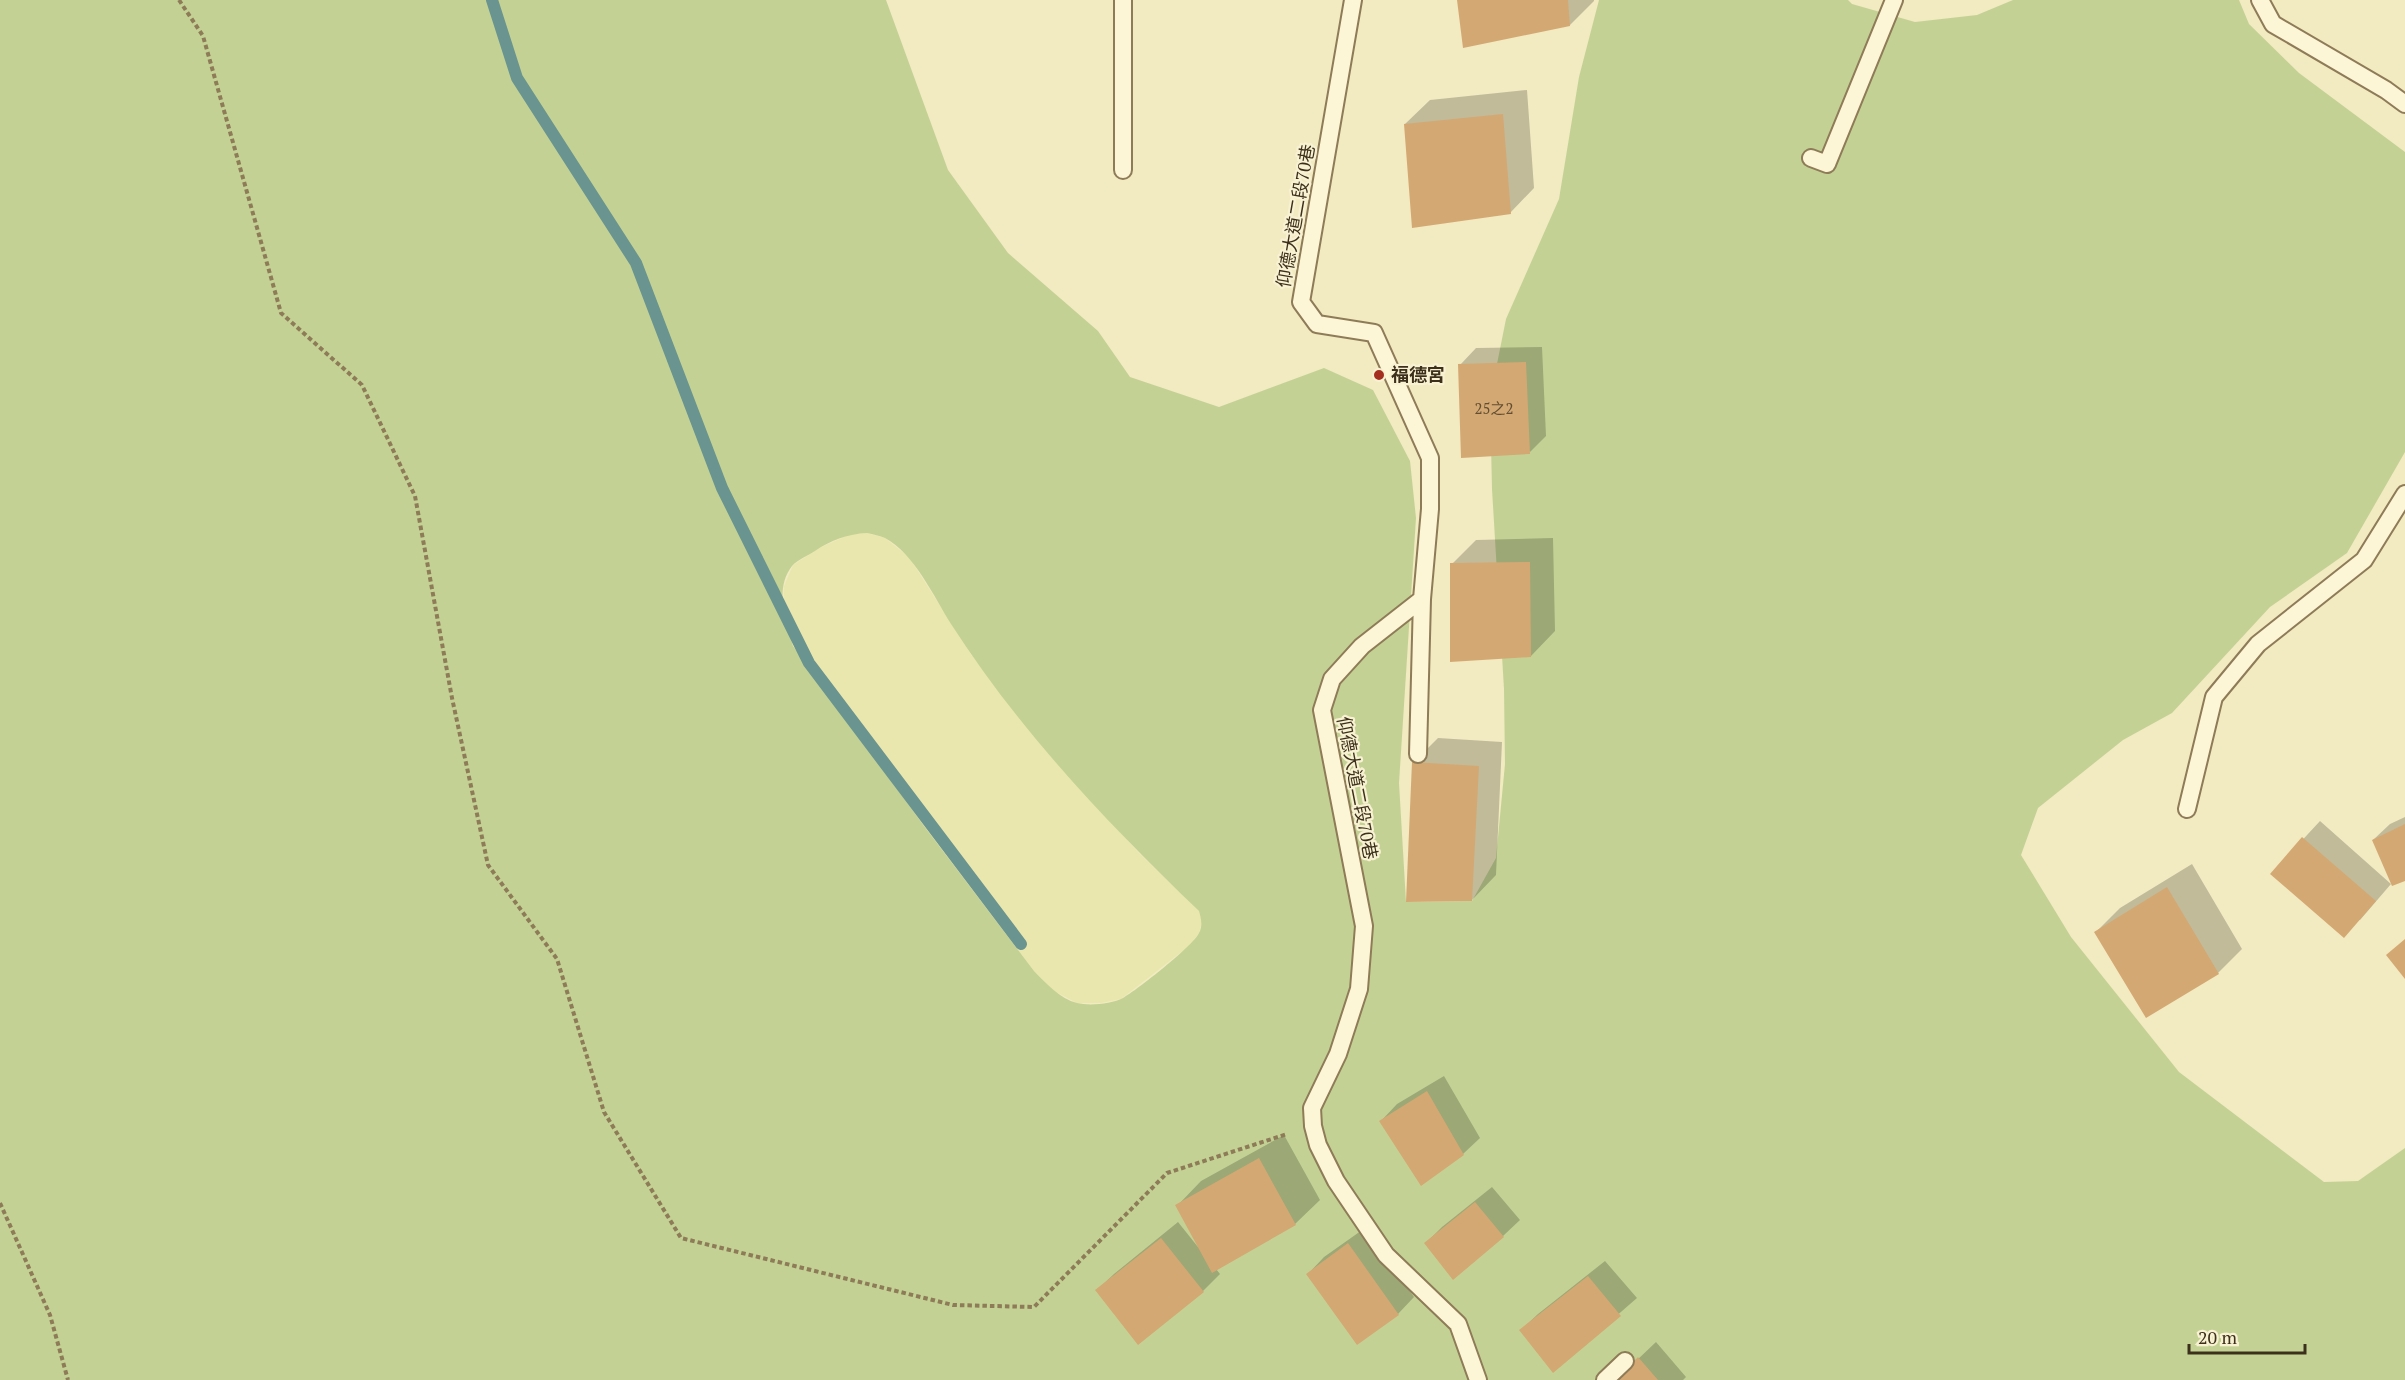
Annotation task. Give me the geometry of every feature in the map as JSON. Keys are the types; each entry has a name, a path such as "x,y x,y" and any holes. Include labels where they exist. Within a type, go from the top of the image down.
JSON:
{"lane":[{"path":"1123,0 1123,170"},
{"name":"仰德大道二段70巷","path":"1353,0 1301,302 1317,324 1374,333 1430,458 1430,509 1422,599 1362,646 1332,679 1322,710 1364,926 1359,989 1338,1054 1312,1108 1313,1126 1318,1145 1336,1180 1386,1255 1458,1324 1479,1380"},
{"path":"1811,158 1827,164 1894,0"},
{"path":"2260,0 2273,24 2386,90 2405,104"},
{"path":"2187,809 2214,697 2258,644 2364,560 2405,494"},
{"path":"1418,754 1422,599"},
{"path":"1605,1380 1625,1361"}],"path":[{"path":"179,0 203,36 281,313 362,384 416,496 452,698 488,865 556,959 604,1112 681,1238 953,1305 1034,1307 1167,1173 1313,1126"},
{"path":"0,1203 50,1315 68,1380"}],"shaded area":[{"path":"867,533 885,538 909,557 970,653 1045,750 1139,853 1199,911 1202,922 1199,933 1189,946 1121,999 1101,1003 1077,1003 1054,991 1034,971 924,826 793,646 783,613 784,586 793,565 821,547 851,534"}],"green space":[{"path":"0,0 886,0 948,170 1008,253 1098,331 1130,377 1219,407 1324,368 1373,390 1410,461 1416,518 1399,783 1406,902 1472,901 1496,858 1505,764 1504,689 1492,489 1490,399 1506,319 1559,199 1579,77 1599,0 1848,0 1852,4 1915,22 1977,15 2013,0 2239,0 2249,24 2299,73 2405,152 2405,452 2347,553 2270,607 2172,713 2123,740 2038,808 2021,855 2071,937 2179,1072 2324,1182 2358,1181 2405,1148 2405,1380 0,1380","holes":["867,533 885,538 905,554 922,576 977,663 1035,738 1098,810 1199,911 1201,927 1195,939 1164,967 1123,998 1100,1004 1077,1003 1059,994 1034,971 924,826 793,646 783,605 784,585 792,566 833,541 846,536"]}],"building":[{"path":"1457,0 1568,0 1570,26 1463,48"},
{"path":"1503,114 1511,214 1412,228 1404,124"},
{"path":"1526,362 1530,454 1461,458 1458,364"},
{"path":"1530,562 1531,657 1450,662 1450,563"},
{"path":"1412,762 1479,766 1472,901 1406,902"},
{"path":"2405,824 2405,881 2392,886 2372,840"},
{"path":"2302,837 2376,901 2344,938 2270,874"},
{"path":"2167,887 2219,974 2146,1018 2094,932"},
{"path":"2405,939 2405,979 2386,955"},
{"path":"1427,1091 1464,1155 1421,1186 1379,1121"},
{"path":"1259,1158 1296,1225 1212,1273 1175,1205"},
{"path":"1475,1202 1504,1237 1453,1280 1424,1243"},
{"path":"1161,1238 1204,1292 1138,1345 1095,1290"},
{"path":"1348,1243 1399,1315 1357,1345 1306,1274"},
{"path":"1588,1276 1621,1316 1553,1373 1519,1330"},
{"path":"1638,1357 1658,1380 1615,1380"}],"waterway":[{"path":"492,0 517,78 636,263 722,488 809,663 1021,944"}],"place":[{"name":"福德宮","path":"1379,375"}]}
